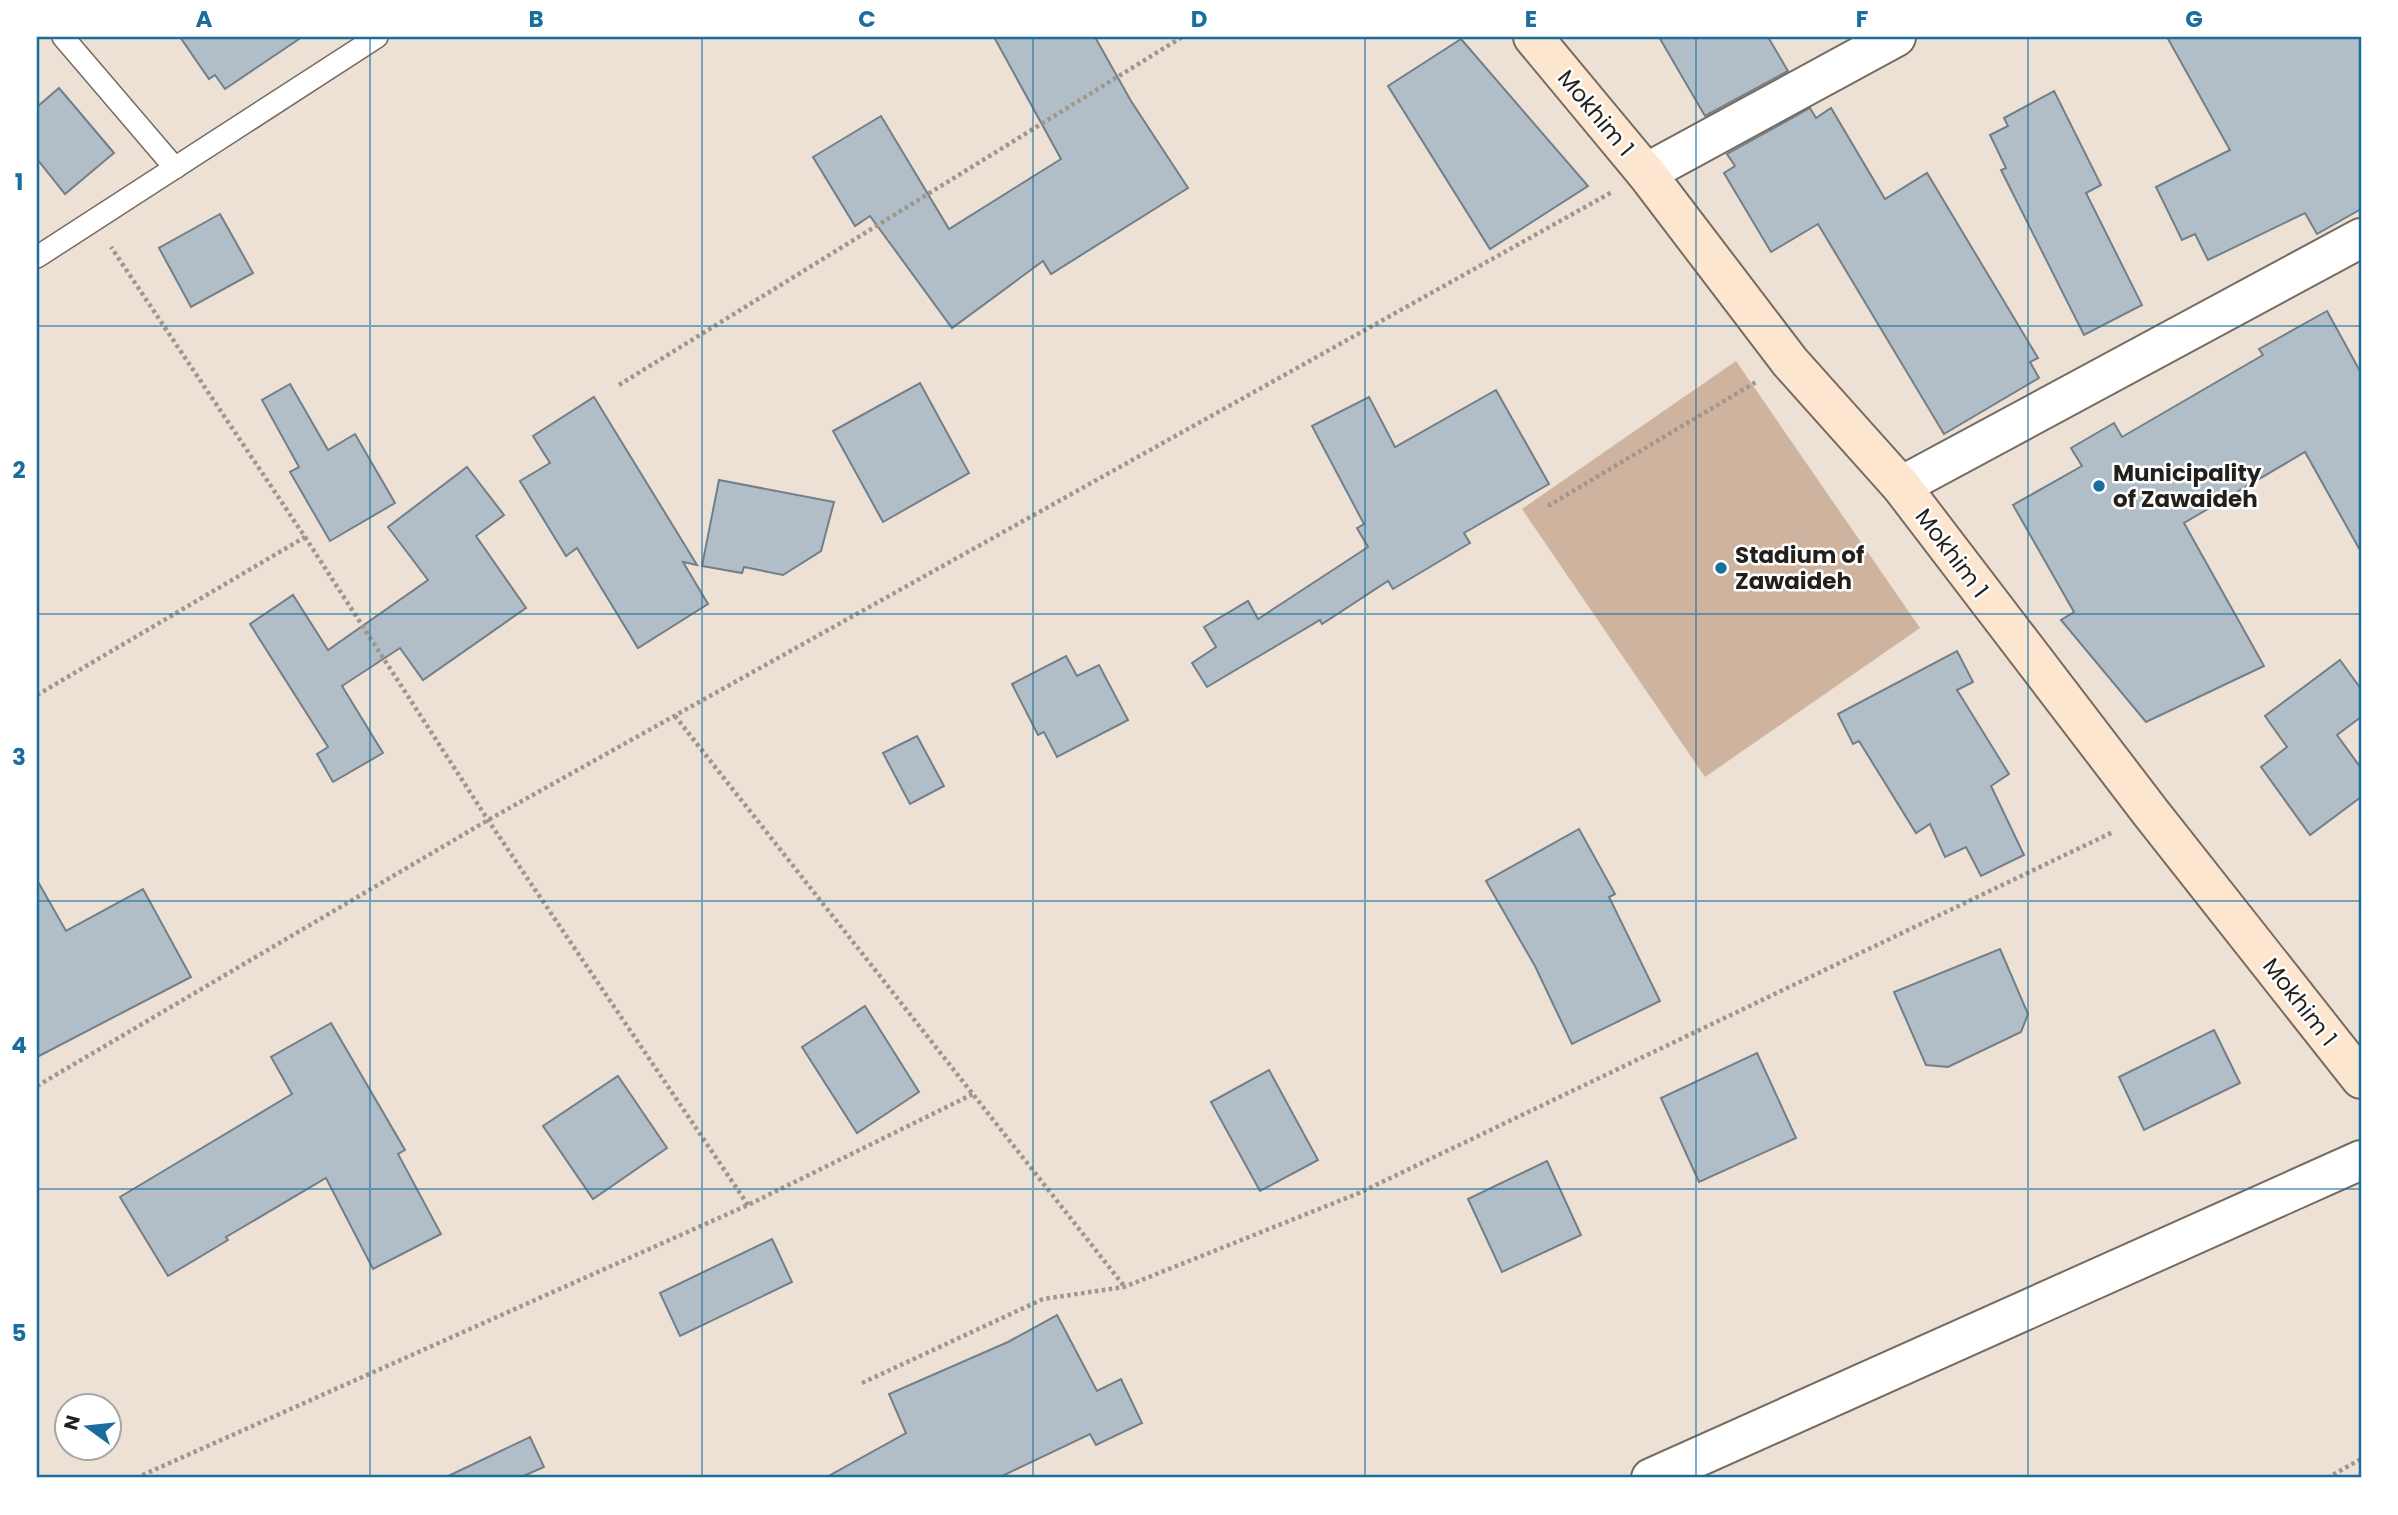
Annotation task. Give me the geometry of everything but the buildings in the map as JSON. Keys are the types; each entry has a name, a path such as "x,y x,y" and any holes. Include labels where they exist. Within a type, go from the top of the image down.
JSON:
{"street":[{"name":"Mokhim 1","path":"1533,37 1646,173 1790,362 1901,486 2151,813 2361,1079"},
{"path":"1646,173 1896,37"},
{"path":"1901,486 2361,238"},
{"path":"1651,1478 2361,1160"}],"lane":[{"path":"63,37 175,168"},
{"path":"37,257 377,37"}],"path":[{"path":"619,385 1182,37"},
{"path":"37,1086 488,820 1646,173"},
{"path":"94,221 305,537 488,820 748,1205"},
{"path":"1548,506 1790,362"},
{"path":"37,695 305,537"},
{"path":"675,716 1124,1287"},
{"path":"862,1383 1043,1299 1124,1287 1359,1193 2151,813"},
{"path":"136,1478 748,1205 973,1094"},
{"path":"2327,1478 2361,1459"}],"shaded area":[{"name":"Stadium of Zawaideh","path":"1736,361 1920,628 1705,777 1522,509"}],"place":[{"name":"Municipality of Zawaideh","path":"2099,486"},
{"name":"Stadium of Zawaideh","path":"1721,568"}]}
